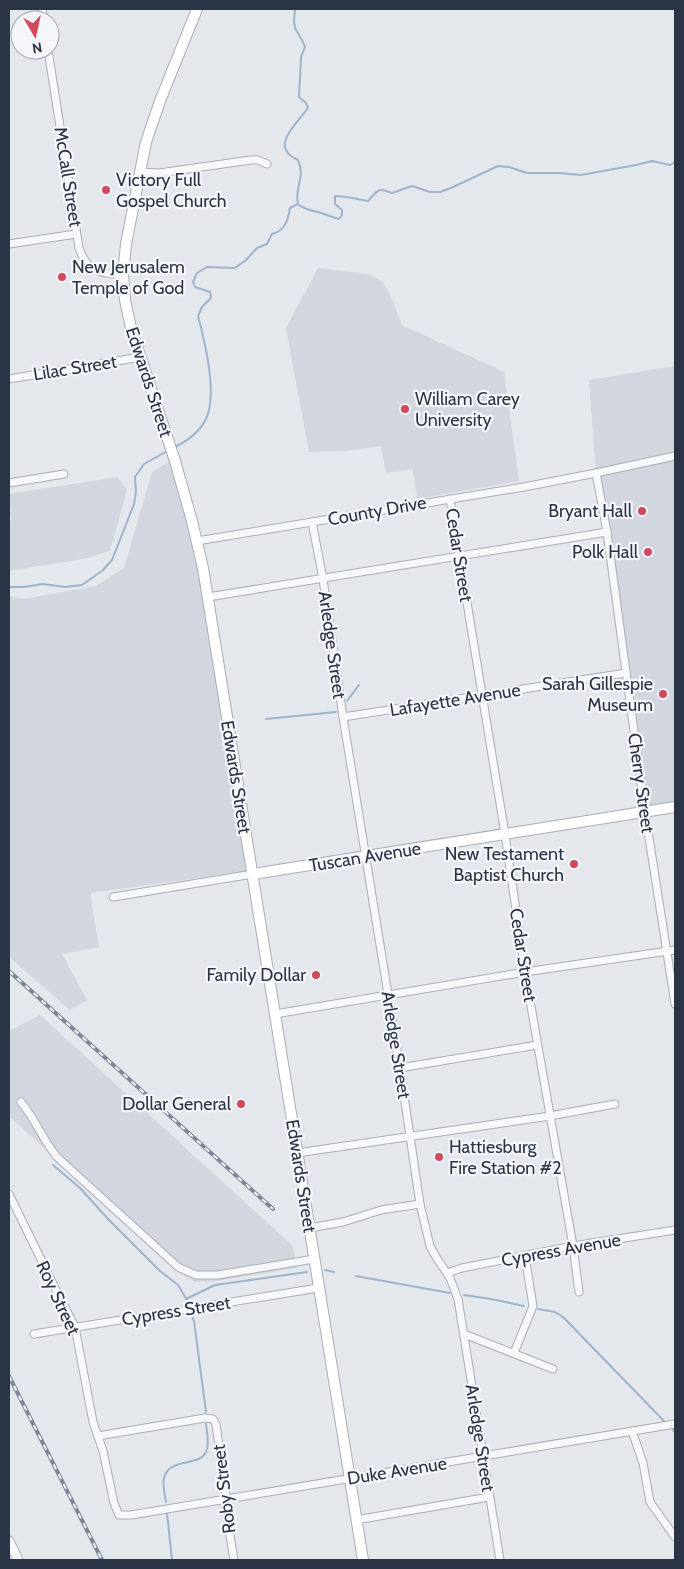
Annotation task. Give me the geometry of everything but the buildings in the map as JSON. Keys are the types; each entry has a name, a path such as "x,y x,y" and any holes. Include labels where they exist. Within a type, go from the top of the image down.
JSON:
{"main road":[{"name":"Edwards Street","path":"197,9 152,122 139,172 126,244 123,275 129,318 175,461 197,541 208,597 363,1560"},
{"name":"Tuscan Avenue","path":"252,874 675,807"}],"street":[{"name":"McCall Street","path":"50,60 76,234 82,254 88,266 100,272 123,275"},
{"path":"139,172 159,173 251,160 258,160 267,164"},
{"path":"9,244 76,234"},
{"name":"Lilac Street","path":"9,379 140,357"},
{"name":"County Drive","path":"197,541 596,474 675,456"},
{"path":"9,483 64,474"},
{"name":"Cherry Street","path":"596,474 607,532 645,812 675,1004"},
{"name":"Cedar Street","path":"450,499 505,834 525,972 573,1246 579,1292"},
{"name":"Arledge Street","path":"312,522 323,579 343,717 389,995 420,1204 430,1246 447,1273 456,1293 500,1560"},
{"path":"208,597 607,532"},
{"name":"Lafayette Avenue","path":"343,717 626,673"},
{"name":"Tuscan Avenue","path":"113,897 252,874"},
{"path":"275,1014 525,972 675,950"},
{"path":"400,1068 537,1045"},
{"path":"21,1102 47,1144 58,1156 178,1267 196,1275 218,1275 314,1259"},
{"path":"297,1153 550,1116 615,1104"},
{"name":"Roy Street","path":"9,1194 75,1327 93,1422 103,1451 112,1494 119,1515"},
{"path":"309,1228 344,1222 381,1210 420,1204"},
{"name":"Cypress Avenue","path":"447,1273 462,1268 573,1246 675,1230"},
{"path":"514,1353 533,1306 525,1256"},
{"name":"Cypress Street","path":"34,1334 318,1288"},
{"path":"464,1334 552,1369"},
{"name":"Roby Street","path":"98,1436 205,1418 213,1419 216,1424 234,1560"},
{"name":"Duke Avenue","path":"119,1515 125,1516 225,1500 675,1424"},
{"path":"632,1431 643,1463 650,1502 675,1537"},
{"path":"356,1520 489,1497"},
{"path":"9,1541 18,1560"}],"shaded area":[{"name":"William Carey University","path":"318,268 368,274 382,281 391,296 402,325 504,372 519,481 417,499 413,469 386,473 381,446 345,451 309,452 286,328"},
{"path":"675,366 675,807 645,812 596,473 589,380"},
{"path":"169,462 195,550 247,871 91,893 99,947 62,954 87,1000 70,1010 9,957 9,596 24,599 96,586 124,568 152,472"},
{"path":"118,477 127,490 110,551 83,559 9,571 9,521 11,520 9,494"},
{"path":"40,1015 293,1246 297,1268 210,1282 195,1282 183,1275 9,1116 9,1031"}],"waterway":[{"path":"175,447 200,428 206,419 211,396 209,368 198,316 202,307 211,298 210,292 195,287 193,282 197,273 207,267 235,268 257,248 267,244 272,234 283,228 290,208 298,204 297,192 301,172 300,166 298,160 289,155 285,149 288,135 308,108 306,103 299,97 301,57 305,47 295,28 295,9"},
{"path":"298,204 308,210 339,219 342,215 342,210 335,204 335,196 368,201 378,191 384,190 392,193 412,186 430,192 440,192 498,166 509,167 527,173 581,175 652,161 670,165 675,162"},
{"path":"9,587 43,584 65,587 82,585 102,571 112,560 134,504 136,492 135,477 144,464 169,450"},
{"path":"347,701 359,685"},
{"path":"266,719 336,712"},
{"path":"53,1165 80,1188 160,1271 178,1285 187,1300"},
{"path":"325,1270 334,1272"},
{"path":"186,1299 215,1285 307,1272"},
{"path":"356,1276 450,1293"},
{"path":"464,1295 524,1306"},
{"path":"538,1309 555,1312 563,1317 665,1422"},
{"path":"191,1314 194,1321 206,1412"},
{"path":"166,1502 163,1484 167,1471 178,1464 202,1457 208,1445 206,1424"},
{"path":"167,1513 172,1560"}],"railway":[{"path":"9,971 273,1209"},
{"path":"9,1376 102,1560"}],"place":[{"name":"Victory Full Gospel Church","path":"106,190"},
{"name":"New Jerusalem Temple of God","path":"62,277"},
{"name":"William Carey University","path":"405,409"},
{"name":"Bryant Hall","path":"642,511"},
{"name":"Polk Hall","path":"648,552"},
{"name":"Sarah Gillespie Museum","path":"663,694"},
{"name":"New Testament Baptist Church","path":"574,864"},
{"name":"Family Dollar","path":"316,975"},
{"name":"Dollar General","path":"241,1104"},
{"name":"Hattiesburg Fire Station #2","path":"439,1157"}]}
